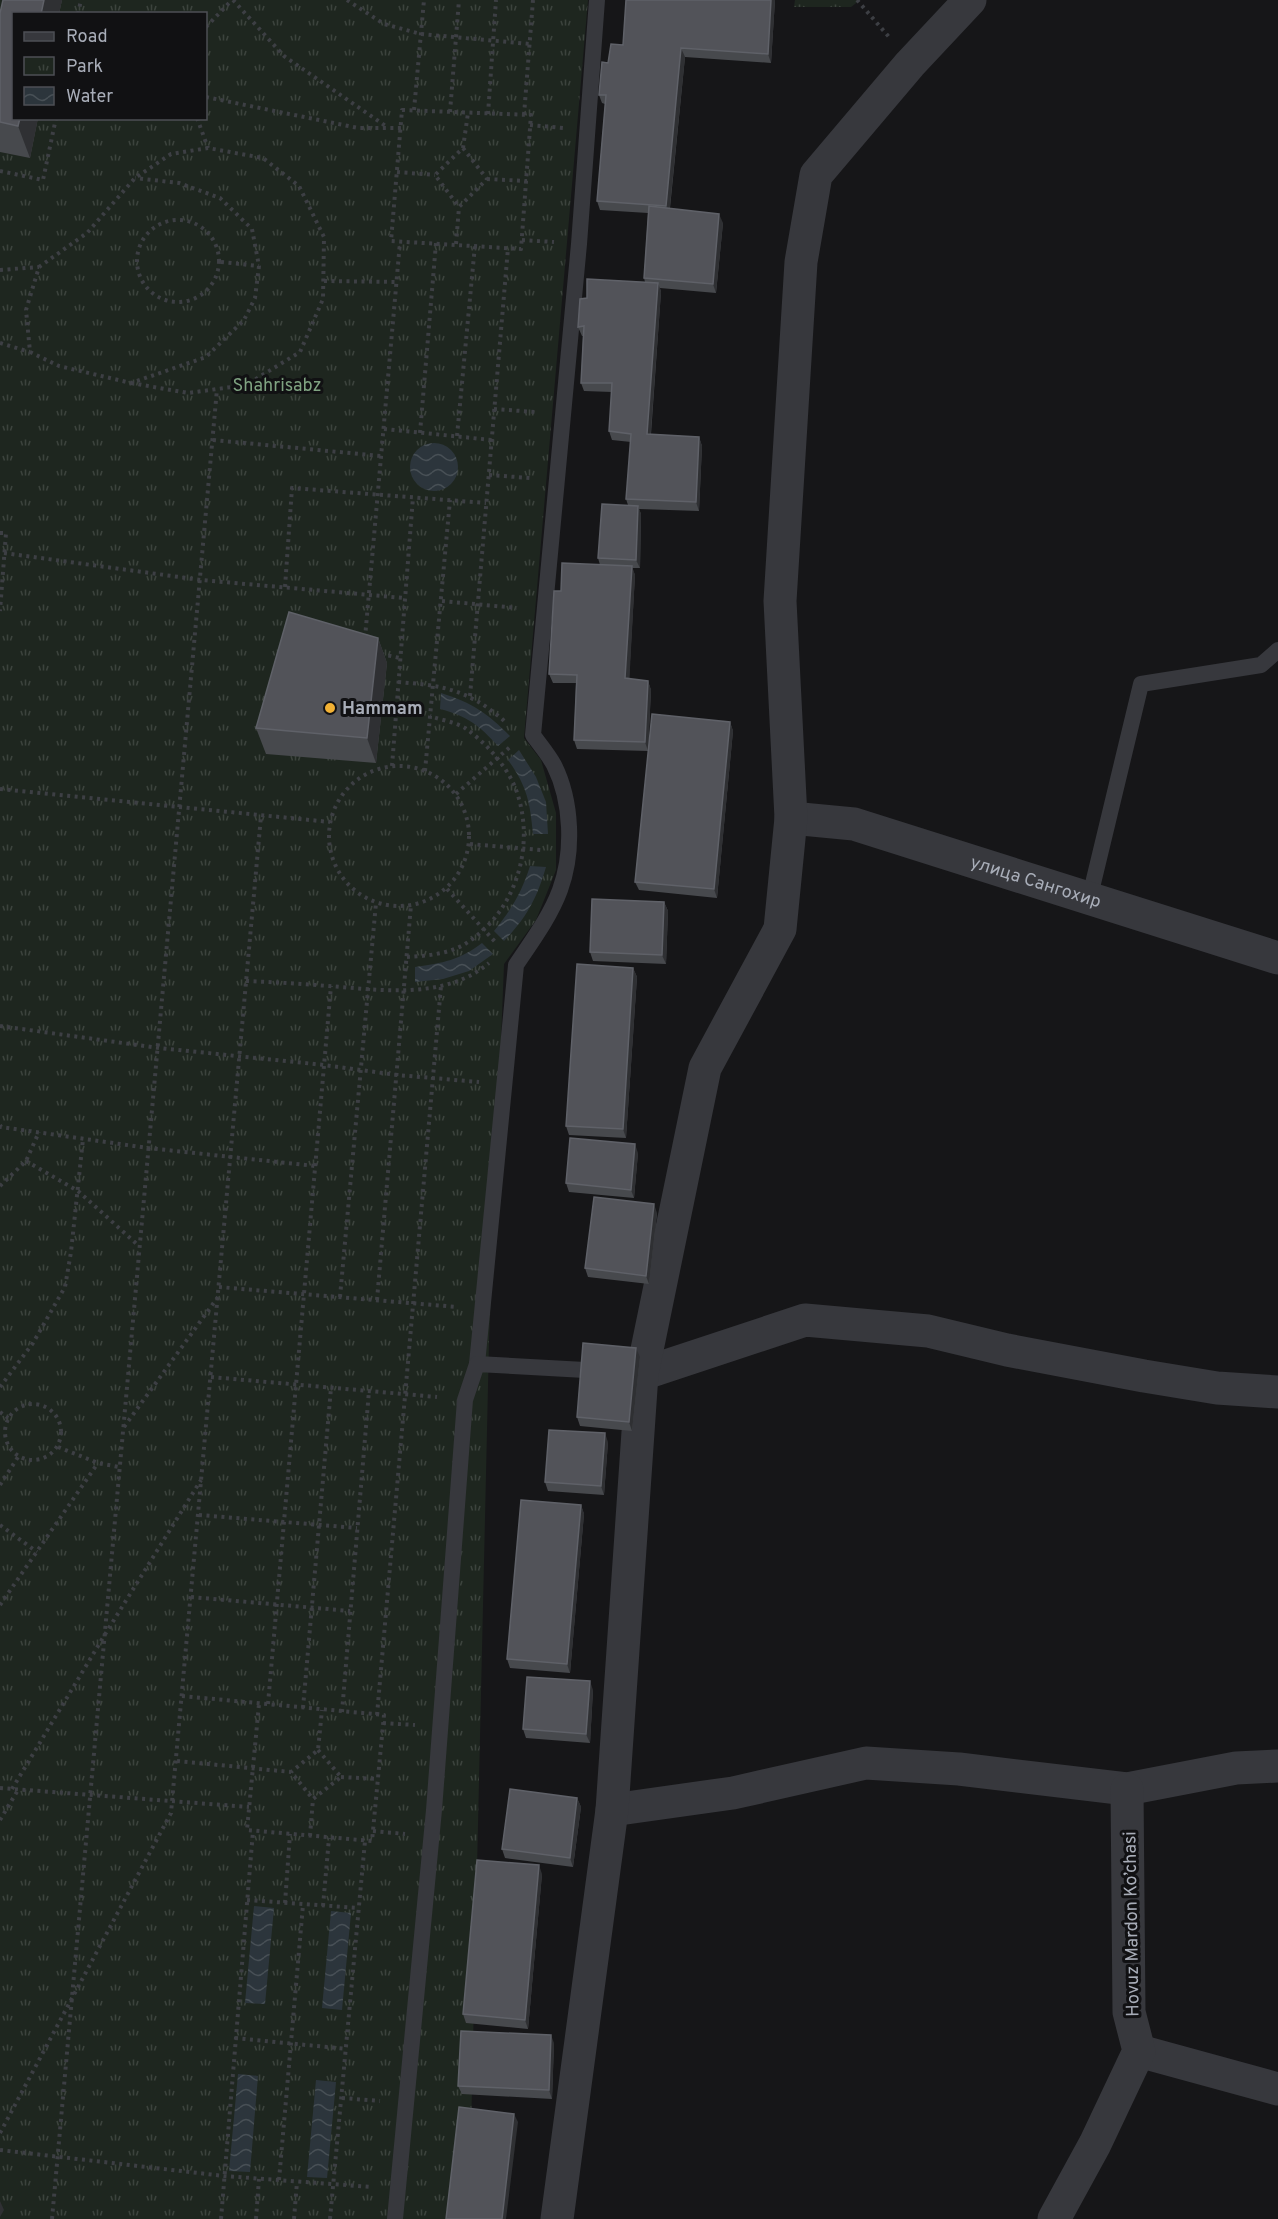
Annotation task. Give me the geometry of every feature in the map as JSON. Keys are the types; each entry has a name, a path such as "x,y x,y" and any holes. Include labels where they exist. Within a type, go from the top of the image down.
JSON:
{"street":[{"path":"557,2219 612,1810 630,1373 705,1068 780,929 791,818 780,601 801,262 816,175 910,64 970,0"},
{"name":"улица Сангохир","path":"791,818 854,824 1278,958"},
{"path":"630,1373 805,1320 928,1330 1007,1350 1144,1376 1217,1388 1278,1392"},
{"path":"612,1810 733,1792 866,1763 959,1769 1127,1789 1236,1768 1278,1766"},
{"name":"Hovuz Mardon Ko’chasi","path":"1127,1789 1129,2012 1139,2051"},
{"path":"1054,2219 1095,2144 1139,2051 1278,2089"}],"lane":[{"path":"394,2219 435,1810 465,1400 477,1364 516,965 543,926 560,890 568,852 566,799 554,765 526,737 545,611 589,130 597,0"},
{"path":"1089,900 1141,684 1261,665 1278,650"},
{"path":"477,1364 630,1373"}],"path":[{"path":"207,26 233,0 284,56 387,127"},
{"path":"347,0 384,24 421,34 530,44"},
{"path":"414,110 424,0"},
{"path":"450,112 459,0"},
{"path":"488,114 496,0"},
{"path":"524,115 533,0"},
{"path":"857,0 862,3 910,64"},
{"path":"207,97 358,128 401,128"},
{"path":"402,110 414,110 531,115 521,249 391,241 402,110"},
{"path":"396,172 435,175 464,148 468,113"},
{"path":"0,171 43,180 57,120"},
{"path":"198,120 208,148"},
{"path":"0,270 39,267 87,233 135,178 171,154 208,148 263,158 299,186 324,237 323,299 300,352 246,385 188,393 131,383 59,366 30,352 0,344"},
{"path":"464,148 487,179"},
{"path":"435,175 459,207"},
{"path":"131,383 206,357 244,320 255,298 259,266 252,229 220,198 179,183 135,178"},
{"path":"456,244 459,207 487,179 526,181"},
{"path":"165,220 192,220 213,236 221,262 212,287 190,302 164,301 143,285 135,260 144,236 165,220"},
{"path":"365,639 400,242"},
{"path":"420,433 436,243"},
{"path":"457,436 475,245"},
{"path":"470,696 508,248"},
{"path":"221,262 259,266"},
{"path":"30,352 26,310 39,267"},
{"path":"324,280 396,282"},
{"path":"52,2219 217,389"},
{"path":"494,409 563,414"},
{"path":"384,429 492,440"},
{"path":"213,440 381,456"},
{"path":"489,475 557,481"},
{"path":"285,587 292,488 486,503"},
{"path":"392,766 413,497"},
{"path":"425,771 450,500"},
{"path":"0,533 6,533 0,611"},
{"path":"4,553 201,580 404,598"},
{"path":"442,601 545,611"},
{"path":"373,652 400,658"},
{"path":"398,682 434,685 470,696 526,737 497,758 456,794"},
{"path":"407,957 438,954 464,945 483,929 507,900 520,873 524,848 523,816 514,786 497,758 484,744 462,727 430,716"},
{"path":"392,766 409,766 442,780 456,794 468,817 470,844 462,869 447,889 425,903 400,908 376,903 353,891 337,872 329,848 330,822 338,802 351,784 370,772 392,766"},
{"path":"0,789 330,822"},
{"path":"0,2133 171,1813 261,816"},
{"path":"470,844 568,852"},
{"path":"447,889 516,965"},
{"path":"340,1297 376,903"},
{"path":"377,1300 411,905"},
{"path":"246,981 404,990 441,986 478,972 503,951"},
{"path":"268,1704 331,986"},
{"path":"377,1715 441,986"},
{"path":"0,1026 239,1057 361,1069 396,1075 505,1084"},
{"path":"0,1125 1,1127 148,1148 315,1166"},
{"path":"0,1186 26,1161 39,1132"},
{"path":"0,1387 33,1343 65,1287 83,1139"},
{"path":"26,1161 78,1191 139,1246"},
{"path":"219,1287 482,1309"},
{"path":"123,1428 218,1297"},
{"path":"211,1377 465,1400"},
{"path":"303,1708 332,1388"},
{"path":"342,1712 369,1391"},
{"path":"33,1403 48,1407 59,1418 62,1433 58,1447 47,1457 33,1461 18,1456 5,1440 4,1428 8,1418 19,1407 33,1403"},
{"path":"0,1412 8,1418"},
{"path":"58,1447 98,1463 119,1467"},
{"path":"0,1485 18,1456"},
{"path":"0,1605 98,1463"},
{"path":"12,1789 104,1635 202,1479"},
{"path":"199,1515 357,1528"},
{"path":"0,1525 37,1552"},
{"path":"192,1597 351,1611"},
{"path":"182,1696 384,1715 372,1841 247,1830 259,1704"},
{"path":"322,1710 318,1750 340,1777"},
{"path":"291,1772 318,1750"},
{"path":"177,1761 291,1772 314,1799"},
{"path":"310,1836 314,1799 340,1777 378,1779"},
{"path":"0,1788 249,1807"},
{"path":"0,1820 18,1790"},
{"path":"221,2219 253,1831"},
{"path":"285,1903 290,1834"},
{"path":"323,1906 329,1838"},
{"path":"330,2219 365,1841"},
{"path":"247,1900 360,1908"},
{"path":"279,2180 303,1905"},
{"path":"235,2038 347,2049"},
{"path":"342,2098 406,2103"},
{"path":"0,2150 224,2176 398,2189"},
{"path":"256,2219 259,2179"},
{"path":"294,2219 297,2182"}],"green space":[{"name":"Shahrisabz","path":"0,0 588,0 524,738 541,760 556,813 556,870 536,920 504,964 489,1341 469,2219 0,2219"},
{"path":"795,0 860,0 851,7 794,7"}],"water":[{"path":"434,443 451,450 458,467 451,484 434,491 417,484 410,467 417,450"},
{"path":"441,693 479,710 510,736 498,746 472,722 440,709"},
{"path":"519,750 536,777 546,802 548,834 533,834 526,795 520,778 508,760"},
{"path":"530,866 546,867 530,907 504,941 494,931 515,900"},
{"path":"482,943 493,954 469,971 443,979 415,982 415,967 451,960"},
{"path":"254,1906 274,1908 265,2004 245,2003"},
{"path":"331,1911 351,1913 342,2010 322,2008"},
{"path":"238,2074 258,2076 250,2172 229,2171"},
{"path":"316,2080 336,2082 327,2178 307,2177"}],"building":[{"path":"3,0 44,0 41,12 12,12 12,120 20,120 18,126 0,122 0,13"},
{"path":"626,0 771,0 768,54 681,48 666,206 597,201 606,95 599,95 602,62 608,63 611,44 623,45"},
{"path":"649,206 719,214 713,284 644,278"},
{"path":"587,279 658,283 647,434 699,437 696,502 626,499 631,434 609,431 612,383 581,383 584,326 578,327 580,299 587,298"},
{"path":"602,504 638,506 636,560 598,558"},
{"path":"562,563 632,566 625,678 648,681 645,742 574,740 577,675 549,674 554,591 561,591"},
{"name":"Hammam","path":"289,612 378,638 367,738 256,728"},
{"path":"652,714 730,722 714,889 635,882"},
{"path":"592,899 664,902 662,955 590,952"},
{"path":"577,964 633,968 623,1129 566,1126"},
{"path":"570,1138 635,1144 631,1190 566,1183"},
{"path":"594,1197 654,1204 646,1276 585,1268"},
{"path":"583,1343 636,1348 629,1422 577,1417"},
{"path":"549,1430 605,1433 601,1486 545,1482"},
{"path":"521,1500 581,1505 567,1664 507,1659"},
{"path":"527,1677 590,1681 586,1734 523,1729"},
{"path":"510,1789 577,1798 570,1858 502,1849"},
{"path":"477,1860 539,1865 525,2020 463,2014"},
{"path":"461,2031 551,2035 549,2090 458,2086"},
{"path":"459,2107 514,2114 502,2219 446,2219"}],"place":[{"name":"Hammam","path":"330,708"}]}
